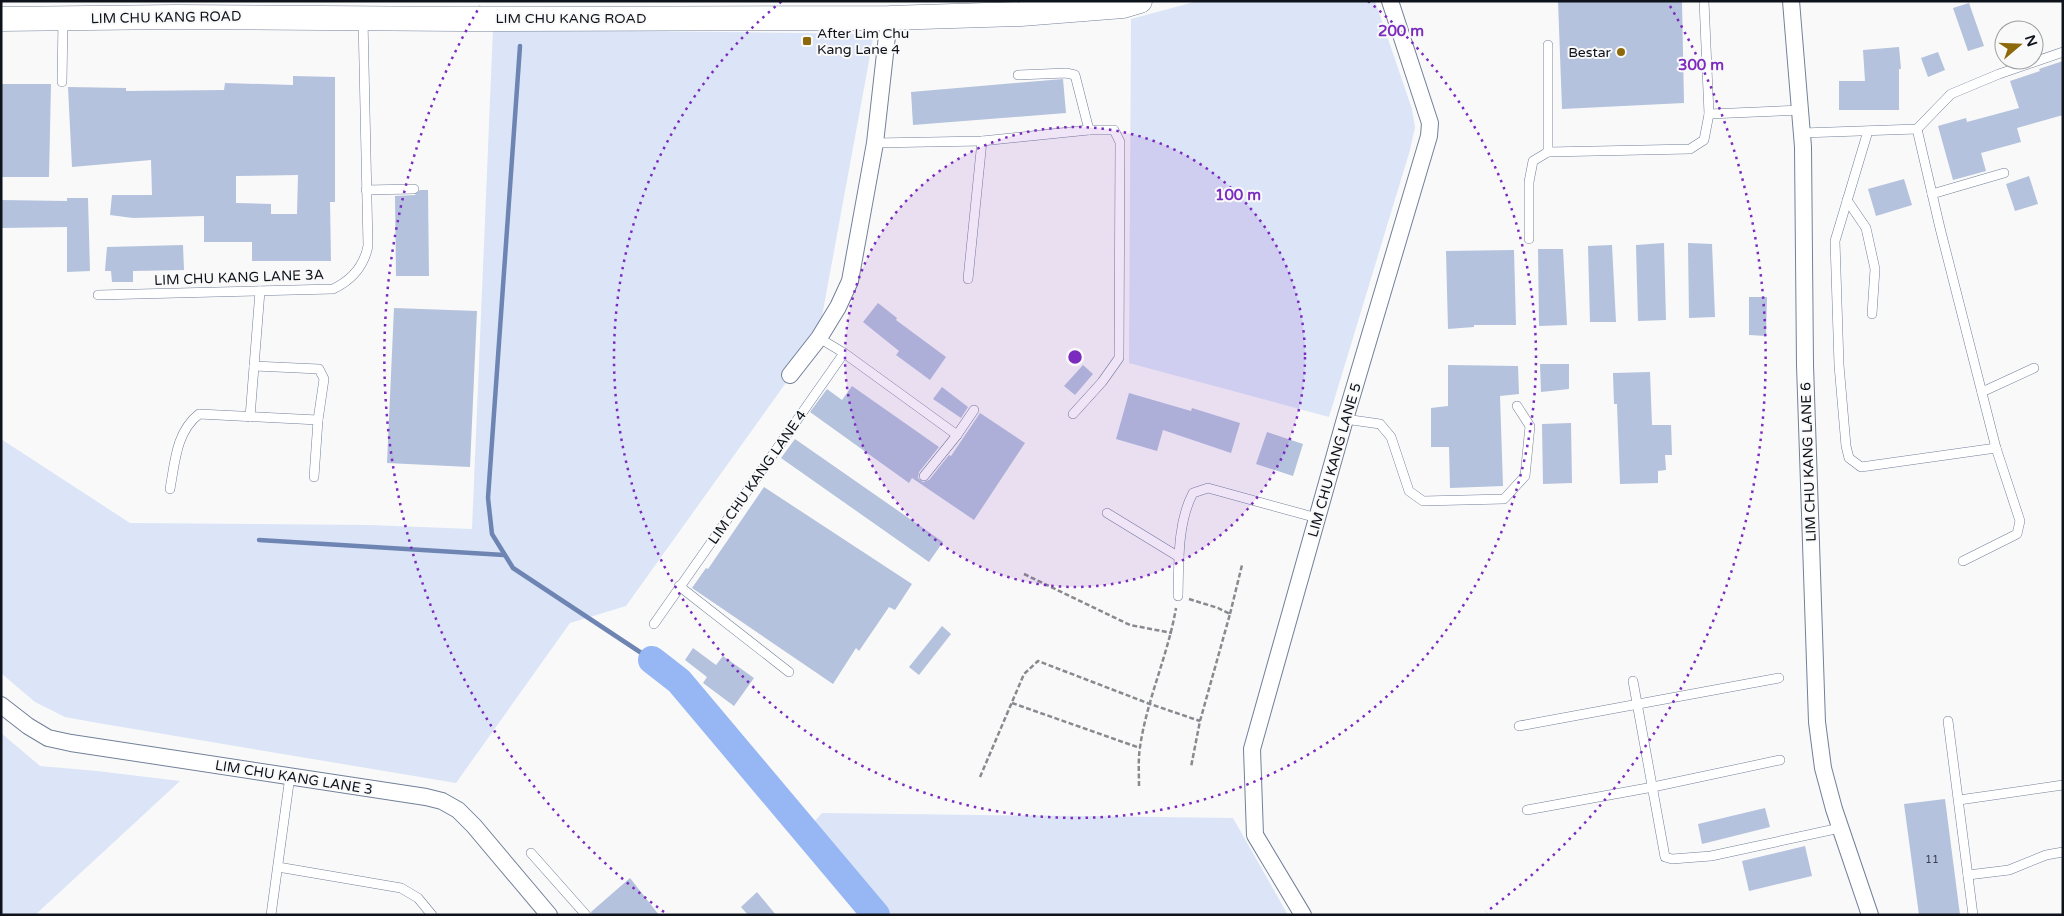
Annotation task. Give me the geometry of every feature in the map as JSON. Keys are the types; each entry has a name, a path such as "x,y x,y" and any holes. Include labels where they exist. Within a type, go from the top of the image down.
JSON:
{"main road":[{"name":"LIM CHU KANG ROAD","path":"1,19 175,16 460,19 889,18 1021,14 1123,6 1140,1"}],"street":[{"name":"LIM CHU KANG LANE 5","path":"1303,915 1255,835 1252,749 1345,419 1429,136 1430,123 1390,1"},
{"name":"LIM CHU KANG LANE 6","path":"1791,1 1802,133 1805,365 1817,722 1823,768 1840,828 1870,915"},
{"path":"790,375 819,338 838,307 850,281 875,144 889,18"},
{"name":"LIM CHU KANG LANE 3","path":"1,705 28,726 48,738 442,801 458,810 474,826 549,915"}],"lane":[{"path":"1529,239 1529,182 1533,161 1548,152 1690,149 1704,140 1710,114 1704,1"},
{"name":"LIM CHU KANG LANE 3A","path":"98,295 333,288 344,284 358,271 365,260 368,246 363,17"},
{"path":"62,82 63,19"},
{"path":"1548,45 1548,152"},
{"path":"1802,133 1917,129 1951,94 1999,74 2063,52"},
{"path":"1018,75 1066,73 1075,75 1089,130"},
{"path":"1710,114 1801,110"},
{"path":"1917,129 1996,448 2020,521 2016,534 1963,561"},
{"path":"875,144 982,141 1089,130 1114,130 1120,142 1119,358 1102,382 1073,414"},
{"path":"1868,132 1835,241 1839,365 1846,446 1849,458 1861,467 1996,448"},
{"path":"968,279 982,141"},
{"path":"1932,194 2004,173"},
{"path":"366,190 414,190"},
{"path":"1846,200 1866,228 1875,269 1872,314"},
{"path":"250,417 260,291"},
{"path":"819,338 844,353 957,435"},
{"name":"LIM CHU KANG LANE 4","path":"654,624 844,353"},
{"path":"254,366 319,369 324,379 318,420 314,477"},
{"path":"1982,392 2034,368"},
{"path":"1345,419 1380,424 1390,437 1409,491 1423,500 1504,499 1525,476 1530,426 1517,406"},
{"path":"924,476 957,435 974,410"},
{"path":"170,489 180,440 190,422 199,414 318,420"},
{"path":"1178,596 1179,557 1186,507 1193,493 1208,488 1317,518"},
{"path":"1107,513 1179,557"},
{"path":"680,586 789,672"},
{"path":"1518,726 1779,678"},
{"path":"1633,680 1665,857 1672,859 1711,856 1840,828"},
{"path":"1948,721 1973,915"},
{"path":"1527,810 1652,787 1780,760"},
{"path":"271,915 290,776"},
{"path":"1959,800 2063,785"},
{"path":"1968,875 2009,870 2046,855 2063,852"},
{"path":"531,853 586,915"},
{"path":"278,867 400,888 418,898 432,915"}],"path":[{"path":"1191,766 1200,721 1242,564"},
{"path":"1024,574 1130,625 1172,634"},
{"path":"1139,786 1140,748 1150,704 1172,634 1178,596 1218,608 1230,614"},
{"path":"980,777 1024,674 1038,660 1150,704 1200,721"},
{"path":"1012,703 1140,748"}],"shaded area":[{"path":"1198,1 1375,1 1412,109 1415,127 1410,150 1329,417 1129,363 1131,19"},
{"path":"493,29 874,34 818,338 626,606 570,623 456,783 65,717 35,702 1,673 1,439 130,523 370,525 472,529"},
{"path":"1,733 40,766 180,781 35,915 1,915"},
{"path":"822,813 1233,818 1288,915 891,915 814,822"}],"building":[{"name":"Bestar","path":"1558,1 1682,1 1684,103 1562,109"},
{"path":"1969,3 1984,46 1968,51 1953,8"},
{"path":"1899,47 1901,69 1899,69 1899,110 1839,110 1839,81 1865,81 1863,50"},
{"path":"1938,52 1945,70 1928,77 1921,58"},
{"path":"2063,61 2063,115 2017,128 2021,142 1981,153 1986,171 1953,180 1938,126 1966,118 1967,122 2019,108 2010,81 2044,70 2044,67"},
{"path":"293,76 335,77 335,202 330,202 331,261 252,261 252,242 204,242 204,216 133,218 110,215 112,195 152,195 151,160 72,167 68,87 126,88 126,91 224,90 225,83 293,85","holes":["298,175 297,214 271,214 271,204 236,203 236,176"]},
{"path":"1063,79 1066,113 913,125 911,92"},
{"path":"1,84 51,84 49,177 1,177"},
{"path":"2029,176 2038,204 2015,211 2006,184"},
{"path":"1904,179 1912,205 1876,216 1868,189"},
{"path":"420,190 428,190 429,276 396,276 395,196 415,195"},
{"path":"67,198 88,198 90,271 67,272 67,227 1,228 1,200 67,201"},
{"path":"1664,243 1666,320 1638,321 1636,245"},
{"path":"1688,243 1712,244 1715,317 1689,318"},
{"path":"183,245 184,270 133,271 133,282 112,282 111,271 105,271 107,247"},
{"path":"1612,245 1616,322 1590,322 1588,246"},
{"path":"1538,249 1563,249 1567,325 1539,326"},
{"path":"1514,250 1516,325 1474,325 1474,327 1448,329 1446,251"},
{"path":"1749,297 1767,297 1766,336 1749,335"},
{"path":"878,303 897,318 896,320 946,357 930,380 896,355 899,351 863,322"},
{"path":"394,308 477,311 470,467 387,463"},
{"path":"1540,364 1569,364 1569,389 1541,392"},
{"path":"1083,365 1093,374 1075,395 1064,386"},
{"path":"1448,365 1518,366 1519,394 1500,396 1503,486 1450,488 1449,447 1431,447 1431,408 1448,406"},
{"path":"1650,372 1652,425 1671,425 1672,455 1665,455 1666,470 1658,471 1658,483 1620,484 1617,404 1614,404 1613,373"},
{"path":"852,386 939,447 919,472 918,478 923,482 929,480 949,455 951,456 980,413 1025,443 974,520 912,478 909,483 810,412 827,389 842,400"},
{"path":"942,387 968,407 961,418 933,399"},
{"path":"1129,393 1191,411 1192,408 1240,423 1231,453 1163,430 1157,451 1116,439"},
{"path":"1571,423 1572,483 1543,484 1542,424"},
{"path":"1267,432 1303,444 1293,476 1256,464"},
{"path":"795,439 943,542 929,562 781,458"},
{"path":"764,487 912,584 895,610 889,607 859,651 856,648 833,684 692,588 706,568 708,569"},
{"path":"942,626 951,634 919,675 909,667"},
{"path":"693,648 716,665 723,656 754,678 734,706 703,683 707,677 685,660"},
{"path":"1945,799 1960,915 1919,915 1904,804"},
{"path":"1765,808 1770,827 1702,844 1698,824"},
{"path":"1805,846 1812,876 1749,891 1742,861"},
{"path":"630,878 659,915 592,915 591,912"},
{"path":"757,892 776,915 748,915 741,907"}],"waterway":[{"path":"520,46 488,498 492,534 513,568 652,660"},
{"path":"259,540 504,555"},
{"path":"652,660 679,681 876,915"}],"place":[{"name":"After Lim Chu Kang Lane 4","path":"807,41"},
{"name":"Bestar","path":"1621,52"}]}
